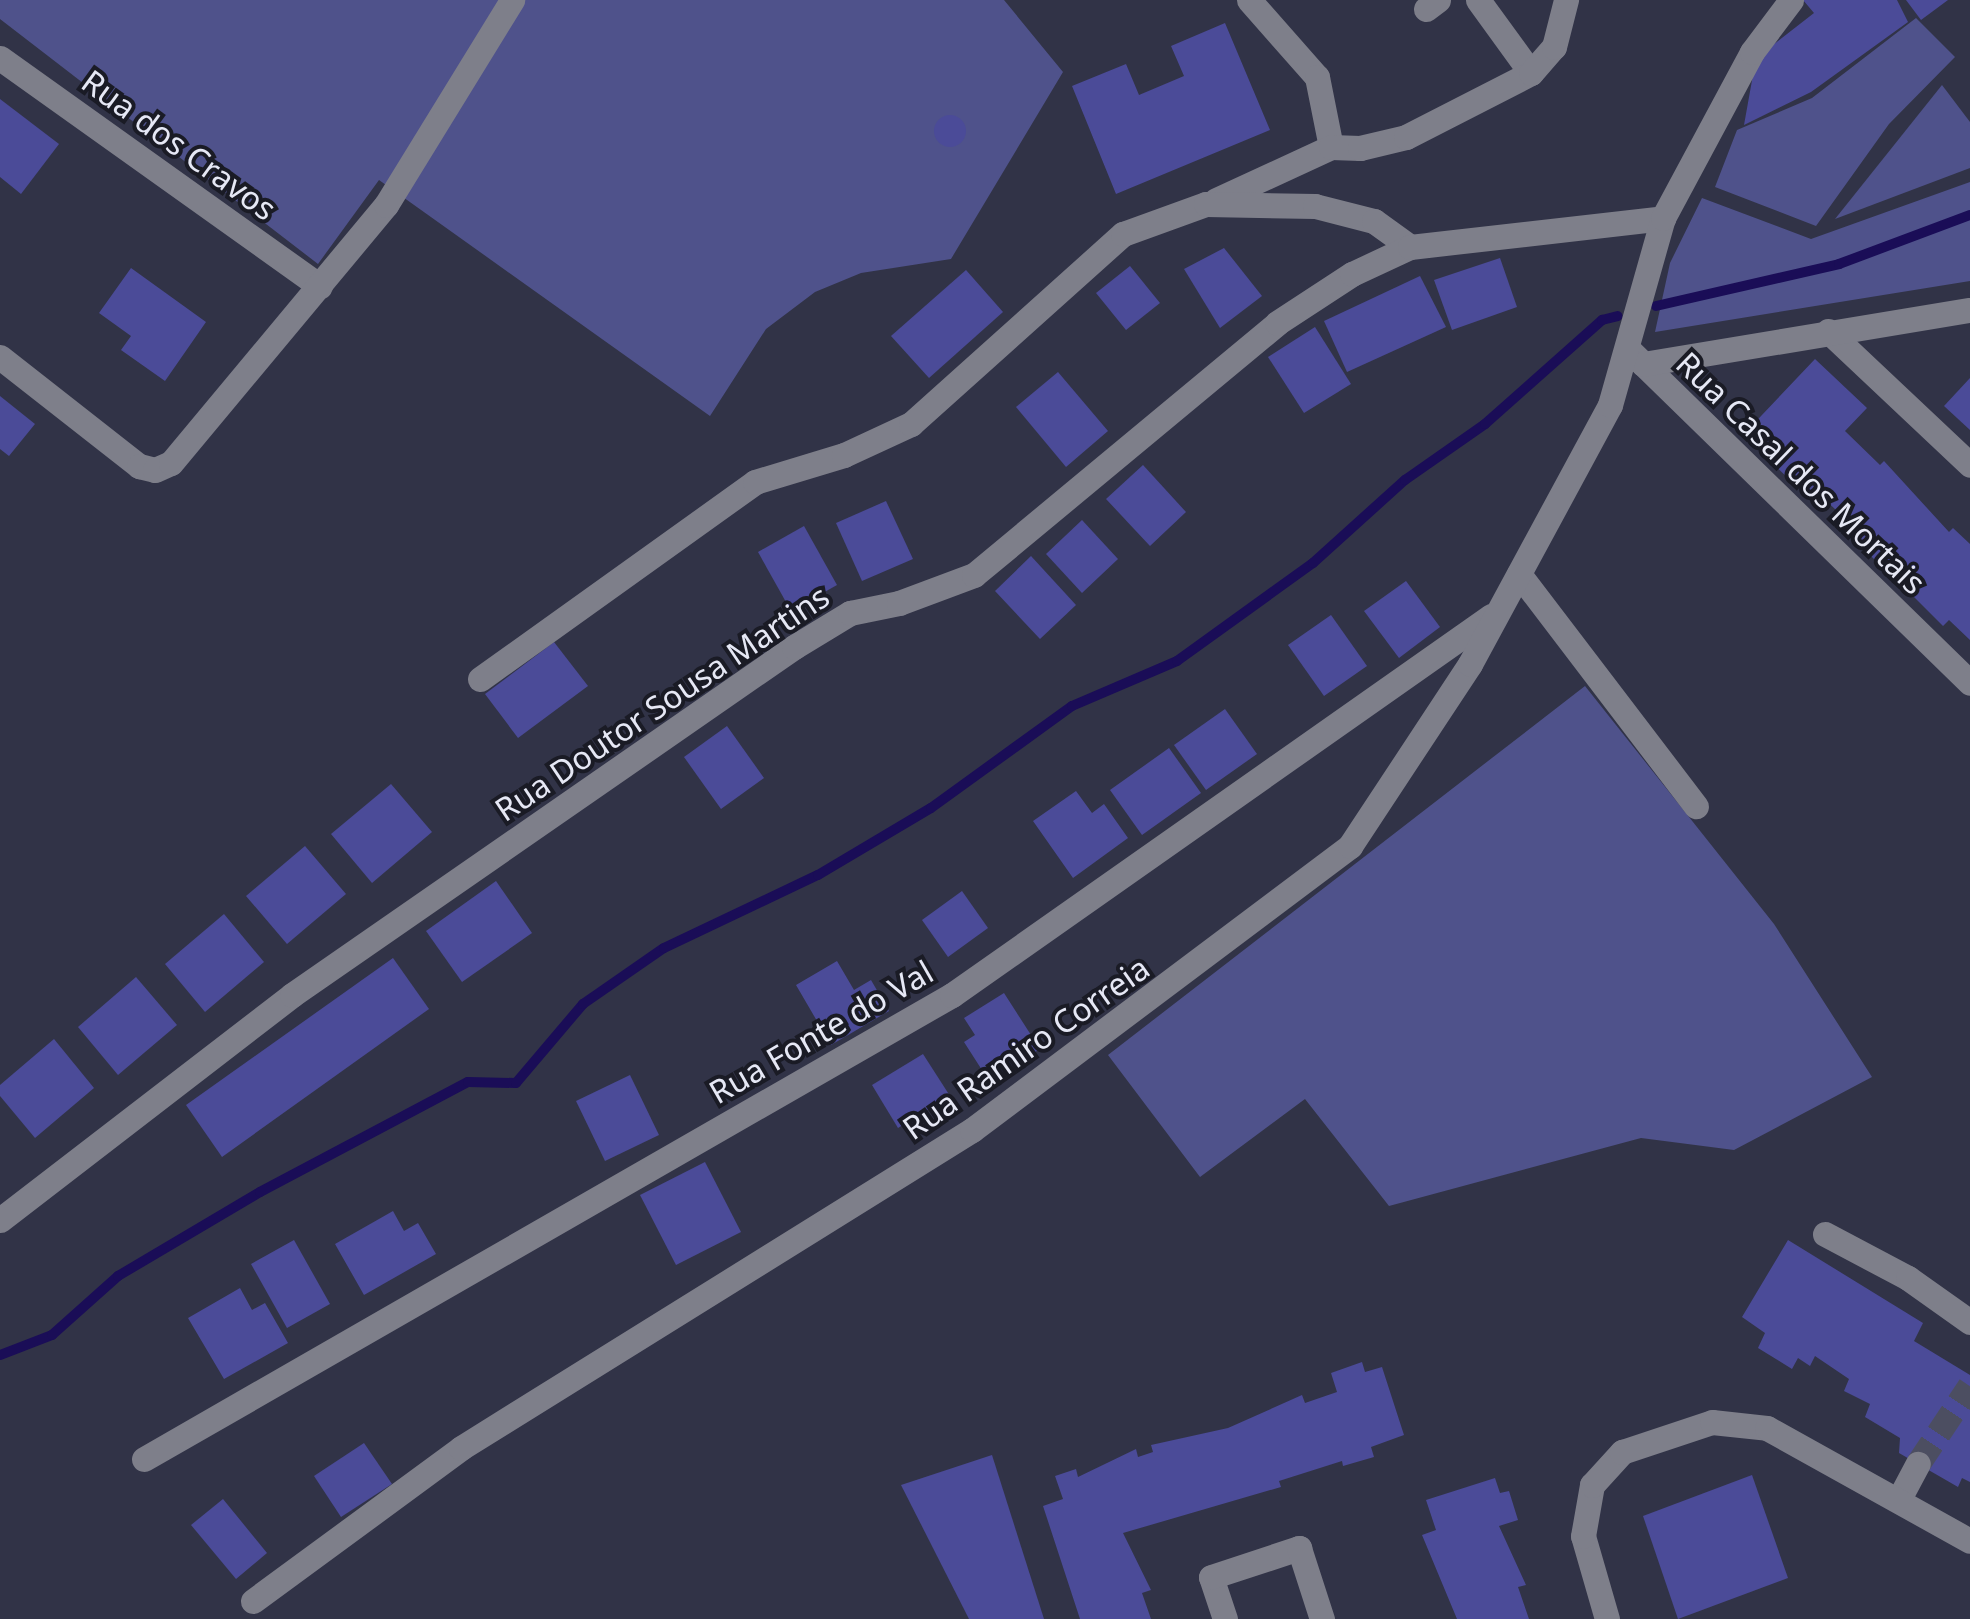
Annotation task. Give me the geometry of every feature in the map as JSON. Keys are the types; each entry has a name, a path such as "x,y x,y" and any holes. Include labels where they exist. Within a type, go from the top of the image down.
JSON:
{"street":[{"path":"0,357 138,466 155,470 171,463 386,206 512,0"},
{"path":"1249,0 1317,77 1332,146"},
{"path":"1478,0 1530,73"},
{"path":"480,679 755,482 844,455 911,424 1123,234 1206,204 1332,146 1373,147 1406,136 1530,73 1554,47 1566,0"},
{"name":"Rua Ramiro Correia","path":"253,1601 460,1448 972,1130 1314,876 1370,820 1499,610 1636,358 1663,218 1752,52 1791,0"},
{"name":"Rua dos Cravos","path":"0,58 320,286"},
{"path":"1206,204 1316,206 1374,222 1410,247"},
{"name":"Rua Doutor Sousa Martins","path":"0,1220 292,994 794,647 850,614 974,575 1277,323 1352,274 1410,247 1663,218"},
{"path":"1636,358 1970,310"},
{"path":"1828,331 1970,465"},
{"name":"Rua Casal dos Mortais","path":"1636,358 1970,683"},
{"path":"1519,574 1696,806"},
{"name":"Rua Fonte do Val","path":"144,1459 952,995 1499,610"},
{"path":"1825,1234 1908,1278 1970,1322"},
{"path":"1606,1619 1582,1518 1592,1485 1622,1452 1712,1422 1752,1424 1899,1499 1970,1542"},
{"path":"1899,1499 1918,1464"},
{"path":"1225,1619 1211,1577 1299,1548 1322,1619"}],"shaded area":[{"path":"0,0 1004,0 1063,72 951,259 861,273 815,292 766,329 710,416 379,180 318,264 0,19"},
{"path":"1916,18 1955,57 1889,124 1816,226 1715,187 1737,130 1812,98"},
{"path":"1942,85 1970,122 1970,168 1835,219"},
{"path":"1970,182 1970,281 1655,332 1670,263 1702,198 1811,239"},
{"path":"1585,686 1774,924 1872,1077 1734,1150 1641,1138 1389,1206 1305,1099 1200,1177 1108,1055"}],"building":[{"path":"1803,0 1897,0 1908,22 1811,92 1744,125 1756,58 1814,13"},
{"path":"1906,0 1948,0 1921,20"},
{"path":"1225,23 1270,130 1116,194 1072,86 1126,64 1139,95 1184,76 1171,46"},
{"path":"0,99 59,144 21,194 0,177"},
{"path":"950,115 961,120 966,131 961,142 950,147 939,142 934,131 939,120"},
{"path":"1224,248 1262,296 1220,328 1184,269"},
{"path":"1500,258 1517,307 1452,330 1434,280"},
{"path":"1130,266 1160,303 1126,330 1096,293"},
{"path":"131,268 206,322 165,381 121,350 131,336 99,313"},
{"path":"966,270 1003,312 929,378 891,336"},
{"path":"1420,276 1446,327 1347,372 1324,321"},
{"path":"1315,327 1351,384 1304,413 1268,357"},
{"path":"1815,359 1867,408 1845,431 1880,465 1884,461 1949,532 1953,528 1970,544 1970,640 1949,620 1943,626 1900,583 1906,577 1881,553 1875,560 1831,517 1836,510 1824,499 1817,506 1743,435"},
{"path":"1058,372 1108,431 1066,467 1016,407"},
{"path":"1970,378 1970,430 1944,406"},
{"path":"0,396 35,424 9,456 0,449"},
{"path":"1143,465 1186,512 1150,546 1106,499"},
{"path":"886,501 913,559 862,581 836,523"},
{"path":"1082,520 1118,559 1082,593 1046,554"},
{"path":"804,526 837,585 791,611 758,552"},
{"path":"1031,556 1076,605 1040,639 995,591"},
{"path":"1406,581 1440,627 1399,658 1364,611"},
{"path":"1331,615 1367,666 1324,696 1288,645"},
{"path":"554,642 588,686 518,738 485,694"},
{"path":"1225,709 1257,754 1206,790 1174,745"},
{"path":"727,726 764,778 721,809 684,757"},
{"path":"1169,748 1201,793 1142,835 1110,790"},
{"path":"391,784 432,832 372,883 331,834"},
{"path":"1076,791 1092,813 1104,804 1128,838 1073,878 1033,821"},
{"path":"305,846 346,894 287,944 246,896"},
{"path":"496,881 532,933 462,982 426,931"},
{"path":"962,891 988,928 948,957 922,920"},
{"path":"224,914 264,962 205,1012 165,964"},
{"path":"393,958 429,1009 222,1157 186,1105"},
{"path":"837,961 854,990 871,980 889,1011 831,1045 796,985"},
{"path":"136,977 177,1025 118,1075 78,1027"},
{"path":"1004,993 1040,1049 989,1081 964,1042 975,1035 964,1018"},
{"path":"54,1039 94,1088 35,1138 0,1096 0,1085"},
{"path":"923,1054 950,1096 898,1128 872,1085"},
{"path":"630,1075 659,1135 605,1161 576,1101"},
{"path":"705,1162 741,1232 676,1265 640,1195"},
{"path":"393,1211 404,1231 418,1223 436,1254 364,1295 335,1244"},
{"path":"294,1240 330,1304 287,1328 251,1264"},
{"path":"1788,1240 1923,1323 1914,1341 1970,1375 1970,1482 1962,1478 1958,1487 1899,1453 1900,1438 1865,1417 1870,1404 1844,1391 1849,1379 1815,1356 1810,1366 1798,1358 1792,1369 1758,1348 1765,1333 1742,1317"},
{"path":"240,1288 252,1310 265,1303 288,1343 224,1379 188,1318"},
{"path":"1362,1362 1365,1372 1382,1367 1404,1435 1371,1447 1374,1457 1343,1466 1342,1461 1279,1481 1281,1487 1123,1533 1151,1590 1142,1593 1151,1619 1080,1619 1043,1506 1063,1499 1055,1476 1076,1469 1078,1477 1136,1449 1138,1457 1153,1452 1151,1445 1228,1428 1302,1395 1305,1403 1337,1392 1331,1373"},
{"path":"364,1443 392,1484 341,1517 314,1476"},
{"path":"992,1455 1044,1619 969,1619 901,1485"},
{"path":"1752,1475 1788,1578 1678,1619 1643,1516"},
{"path":"1495,1478 1500,1493 1509,1491 1518,1520 1499,1526 1526,1585 1518,1587 1529,1619 1457,1619 1422,1535 1436,1530 1426,1500"},
{"path":"223,1499 267,1553 236,1579 191,1525"}],"waterway":[{"path":"1656,306 1839,264 1970,215"},
{"path":"0,1355 52,1335 118,1276 260,1192 468,1082 516,1083 583,1004 664,948 818,875 931,808 1072,706 1177,661 1313,563 1405,480 1485,424 1602,320 1618,316"}],"tunnel":[{"path":"1918,1464 1970,1386"}]}
